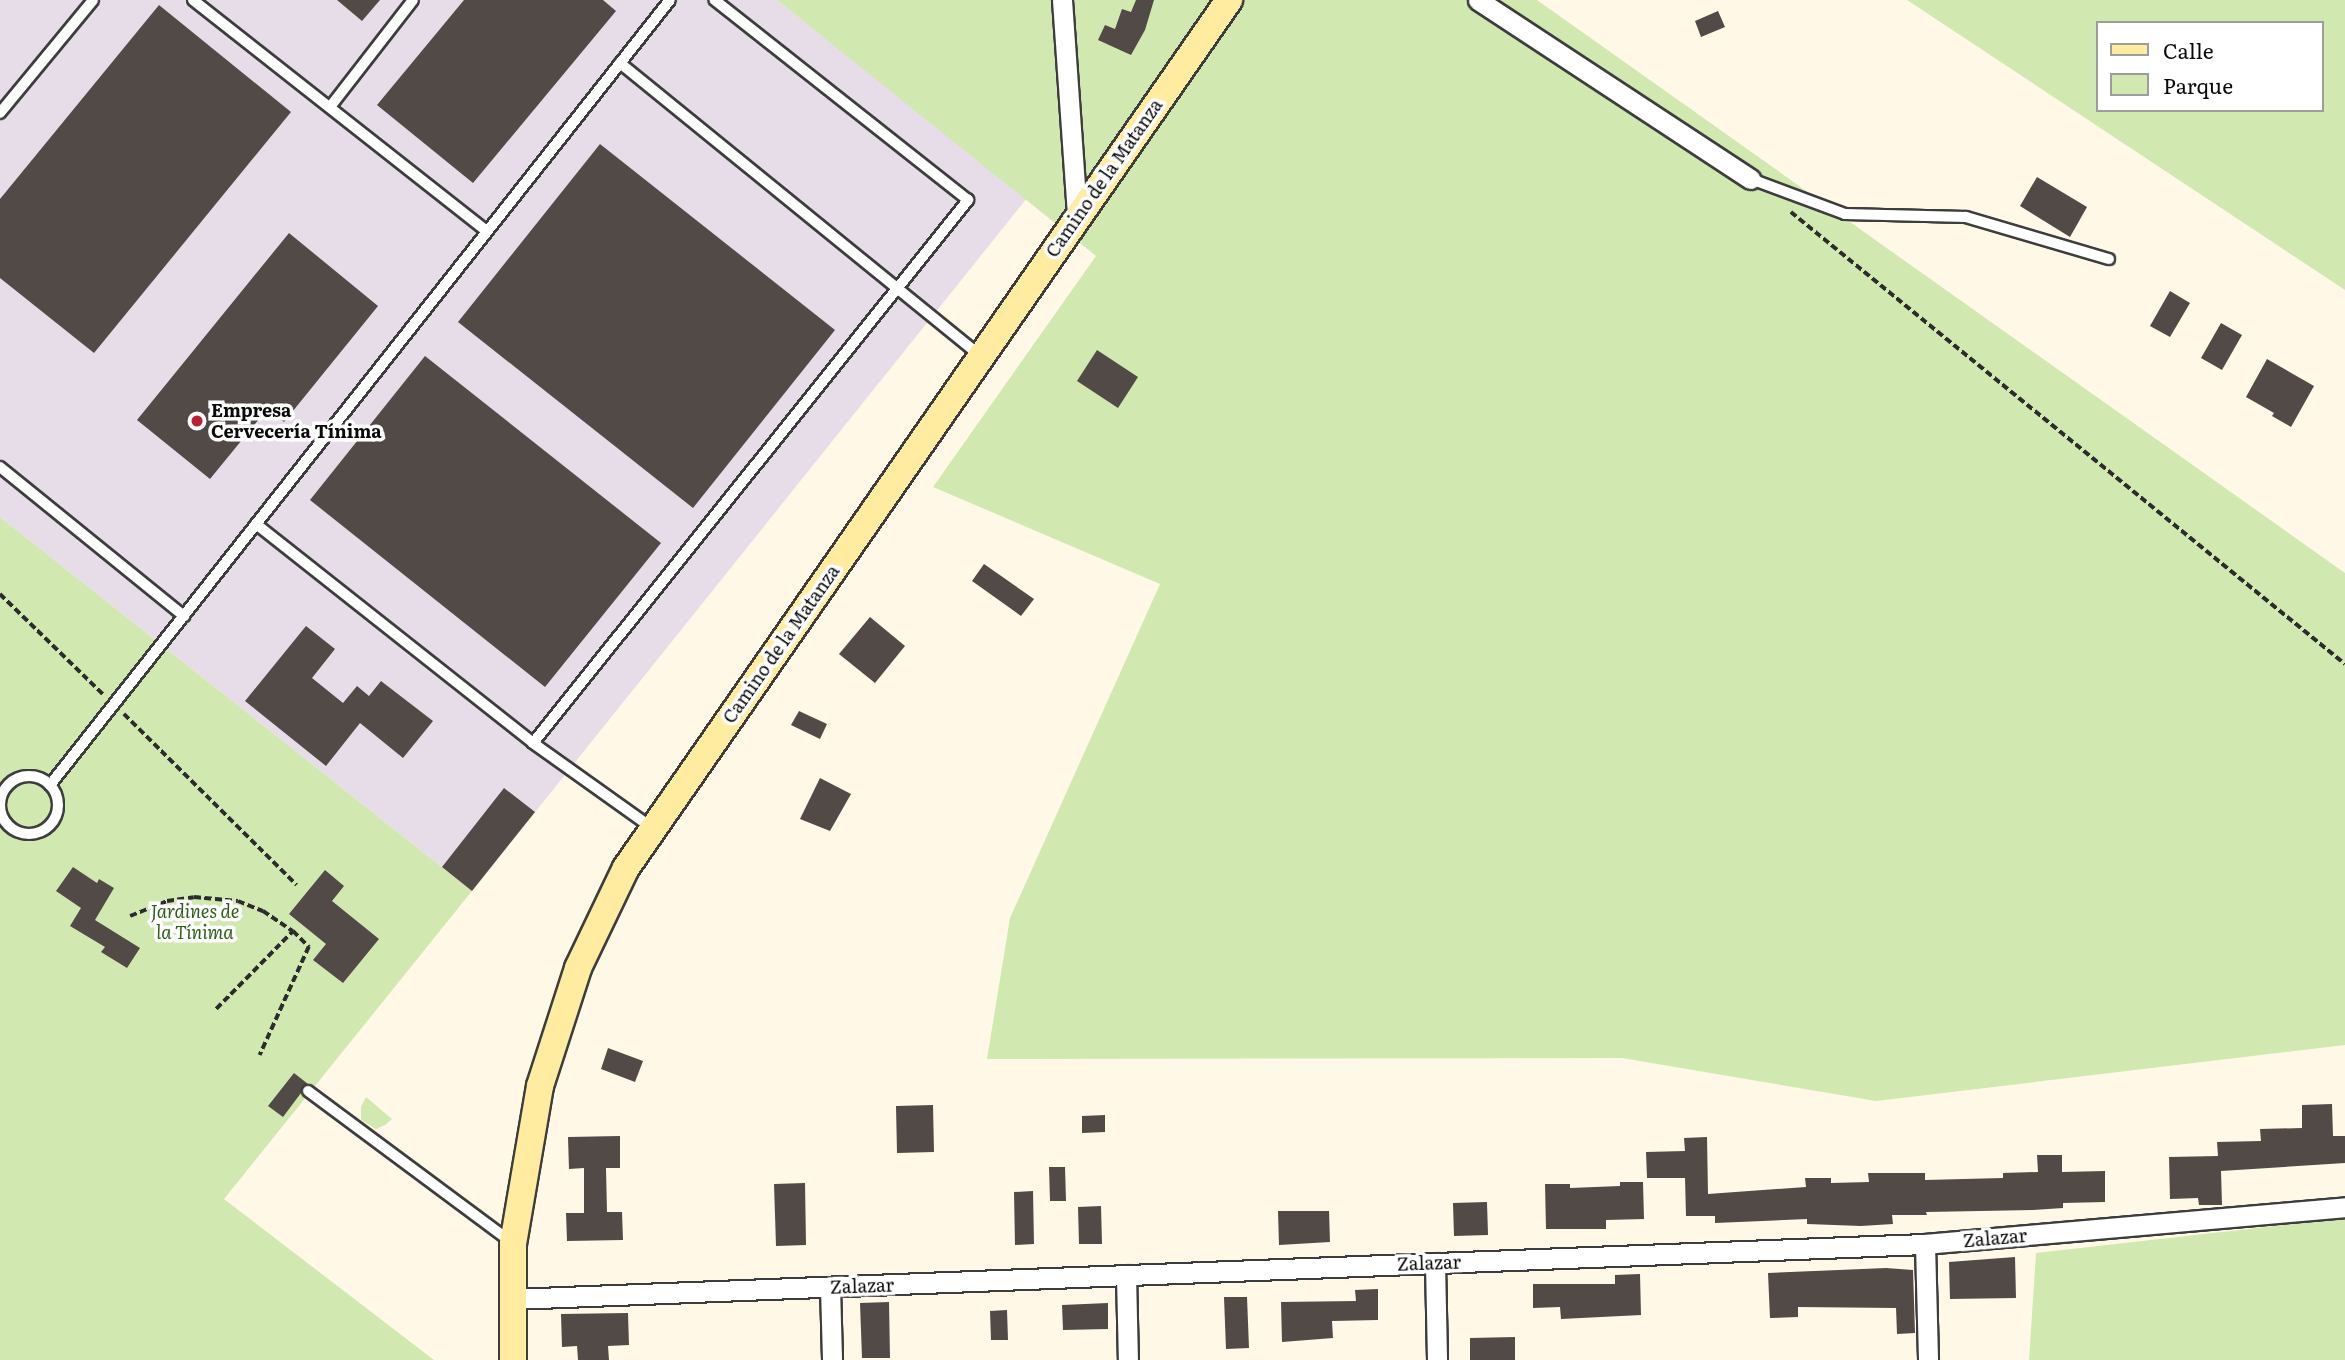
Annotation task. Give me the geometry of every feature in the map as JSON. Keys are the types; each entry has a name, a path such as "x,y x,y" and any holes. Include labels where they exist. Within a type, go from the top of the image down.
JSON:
{"street":[{"path":"1062,0 1077,216"},
{"name":"Camino de la Matanza","path":"513,1360 513,1244 540,1086 578,968 626,868 1228,0"},
{"path":"1478,0 1751,179"},
{"name":"Zalazar","path":"512,1299 1925,1244 2345,1207"},
{"path":"1925,1244 1928,1360"},
{"path":"1434,1263 1437,1360"},
{"path":"1126,1275 1128,1360"},
{"path":"830,1287 832,1360"}],"lane":[{"path":"0,113 93,0"},
{"path":"193,0 487,231"},
{"path":"330,107 413,0"},
{"path":"50,785 670,0"},
{"path":"533,743 968,200 715,0"},
{"path":"620,64 981,357"},
{"path":"1751,179 1845,214 1966,217 2109,259"},
{"path":"0,467 184,616"},
{"path":"256,524 533,743 653,828"},
{"path":"25,777 42,780 50,785 58,803 53,822 37,833 27,834 9,826 1,810 1,801 9,785 25,777"},
{"path":"308,1091 513,1244"}],"path":[{"path":"1783,206 2345,664"},
{"path":"0,594 296,885"},
{"path":"130,916 167,901 194,897 238,901 263,911 293,931 309,947 260,1055"},
{"path":"216,1009 293,931"}],"shaded area":[{"path":"0,0 777,0 1027,198 472,891 0,517"}],"green space":[{"path":"777,0 1537,0 2345,573 2345,1045 1876,1101 1622,1058 987,1059 1010,918 1160,584 933,487 1096,256"},
{"path":"1907,0 2345,0 2345,290"},
{"name":"Jardines de la Tínima","path":"0,517 472,891 224,1199 434,1360 0,1360"},
{"path":"366,1097 392,1119 376,1129 361,1120 361,1107"},
{"path":"2345,1218 2345,1360 2029,1360 2036,1253"}],"building":[{"path":"337,0 380,0 362,21"},
{"path":"464,0 603,0 616,11 473,183 377,105"},
{"path":"1136,0 1154,0 1145,30 1131,55 1098,40 1105,25 1115,29 1122,9 1131,12"},
{"path":"159,5 291,112 94,353 0,278 0,199"},
{"path":"1718,11 1725,27 1701,37 1695,21"},
{"path":"600,144 835,330 693,508 458,322"},
{"path":"2037,177 2087,207 2070,237 2020,206"},
{"path":"289,233 378,306 284,422 268,408 210,479 137,420"},
{"path":"2170,291 2190,303 2170,337 2150,326"},
{"path":"2221,323 2242,335 2222,370 2201,358"},
{"path":"1097,350 1138,377 1118,408 1077,381"},
{"path":"425,356 661,543 545,687 310,500"},
{"path":"2267,359 2314,386 2291,427 2272,416 2274,413 2246,397"},
{"path":"984,564 1034,599 1021,616 972,581"},
{"path":"870,617 905,646 875,683 839,654"},
{"path":"306,626 335,649 312,678 343,703 357,686 369,696 381,681 433,721 403,758 360,723 326,766 245,701"},
{"path":"799,711 827,724 820,739 791,725"},
{"path":"820,778 851,794 830,831 800,819"},
{"path":"504,788 535,812 472,891 442,867"},
{"path":"73,867 97,883 99,879 114,888 95,920 140,948 127,968 101,952 105,947 70,926 81,908 56,891"},
{"path":"325,870 344,886 332,901 379,939 343,983 313,960 326,944 289,914"},
{"path":"608,1048 643,1061 635,1082 601,1069"},
{"path":"294,1073 308,1084 303,1086 301,1093 283,1117 268,1106"},
{"path":"2332,1104 2333,1136 2345,1136 2345,1163 2221,1171 2222,1205 2199,1205 2198,1198 2170,1199 2169,1157 2218,1156 2217,1142 2261,1141 2260,1129 2302,1128 2302,1105"},
{"path":"933,1105 934,1152 897,1153 896,1106"},
{"path":"1105,1115 1105,1132 1082,1133 1082,1116"},
{"path":"620,1136 620,1168 606,1168 607,1212 622,1212 623,1240 567,1241 566,1213 584,1213 584,1168 569,1169 568,1137"},
{"path":"1707,1137 1708,1194 1806,1187 1805,1178 1831,1178 1831,1183 1869,1182 1868,1173 1925,1173 1925,1180 2003,1178 2003,1173 2038,1172 2037,1155 2062,1155 2062,1172 2105,1171 2105,1202 2063,1203 2063,1208 2033,1210 1892,1215 1893,1224 1861,1226 1807,1224 1807,1219 1715,1223 1715,1216 1686,1216 1685,1178 1647,1178 1646,1152 1685,1151 1684,1138"},
{"path":"1049,1167 1065,1167 1066,1201 1050,1201"},
{"path":"1620,1182 1643,1182 1644,1219 1606,1220 1606,1229 1546,1229 1545,1184 1570,1184 1570,1188 1620,1186"},
{"path":"805,1183 806,1245 776,1246 774,1184"},
{"path":"1033,1191 1034,1244 1015,1245 1014,1192"},
{"path":"1487,1202 1488,1235 1454,1236 1453,1203"},
{"path":"1101,1206 1102,1244 1079,1244 1078,1207"},
{"path":"1278,1211 1329,1211 1330,1242 1279,1245"},
{"path":"2015,1257 2016,1298 1950,1299 1949,1262"},
{"path":"1886,1268 1913,1270 1915,1333 1897,1334 1896,1308 1798,1307 1798,1317 1770,1318 1768,1273"},
{"path":"1640,1274 1641,1315 1561,1319 1560,1307 1533,1308 1533,1284 1615,1284 1615,1275"},
{"path":"1378,1289 1378,1320 1332,1321 1333,1338 1282,1342 1281,1302 1356,1301 1355,1290"},
{"path":"1224,1297 1247,1297 1249,1348 1226,1349"},
{"path":"889,1302 890,1358 862,1358 860,1303"},
{"path":"1108,1303 1108,1329 1063,1330 1062,1305"},
{"path":"1007,1310 1008,1340 991,1340 990,1311"},
{"path":"628,1313 629,1345 608,1346 609,1360 578,1360 577,1346 562,1347 561,1314"},
{"path":"1515,1337 1515,1360 1470,1360 1470,1338"}],"place":[{"name":"Empresa Cervecería Tínima","path":"197,421"}]}
